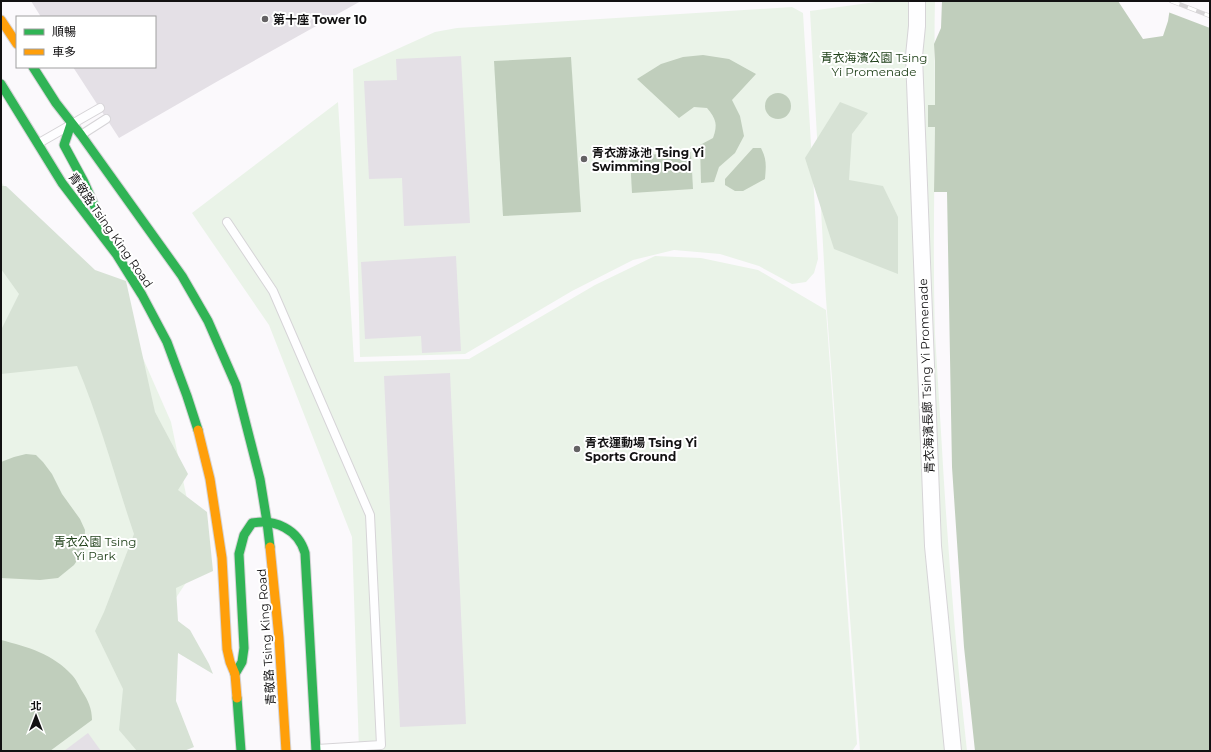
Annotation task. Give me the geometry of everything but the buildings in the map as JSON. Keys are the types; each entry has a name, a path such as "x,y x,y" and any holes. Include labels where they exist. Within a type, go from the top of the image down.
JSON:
{"main road":[{"path":"1,20 16,42"},
{"name":"青敬路 Tsing King Road","path":"33,68 71,124 182,276 208,321 236,385 260,479 267,522 279,638 286,751"},
{"name":"青敬路 Tsing King Road","path":"1,84 38,143 55,151 62,183 116,255 142,295 167,342 187,396 197,427 210,479 220,542 223,566 228,649 230,662 235,674 240,751"},
{"path":"55,151 71,124"},
{"path":"55,151 81,136"},
{"path":"55,151 84,182 116,255"},
{"path":"235,674 242,662 244,648 239,554 244,535 252,523 267,522 280,524 291,531 304,549 316,750"}],"street":[{"name":"青衣海濱長廊 Tsing Yi Promenade","path":"917,1 917,26 914,56 933,546 953,751"}],"lane":[{"path":"38,143 100,108"},
{"path":"81,136 106,119"},
{"path":"227,222 273,291 370,515 381,745 316,750"}],"green space":[{"name":"青衣海濱公園 Tsing Yi Promenade","path":"883,1 935,1 935,105 928,105 928,127 935,127 935,334 952,592 967,751 860,751 826,299 810,11"},
{"name":"青衣游泳池 Tsing Yi Swimming Pool","path":"792,7 803,13 818,259 814,273 806,282 792,284 759,266 720,254 674,250 633,260 572,291 465,354 360,357 353,69 435,32 457,28"},
{"name":"青衣運動場 Tsing Yi Sports Ground","path":"338,102 354,362 469,359 595,285 655,256 701,258 758,270 826,310 857,744 852,751 359,751 352,537 269,325 192,213"},
{"name":"青衣公園 Tsing Yi Park","path":"1,181 35,240 131,331 171,422 188,504 191,575 166,613 174,751 1,751"}],"shaded area":[{"path":"942,1 1118,1 1143,39 1163,36 1168,21 1171,1 1210,1 1210,751 975,751 964,647 952,467 947,192 934,192 935,127 928,127 928,105 935,105 934,44 941,28"},
{"path":"703,55 729,59 756,74 732,100 740,116 744,136 735,153 719,167 714,182 701,183 700,145 713,138 716,125 712,115 707,108 694,107 679,118 637,79 661,64 683,57"},
{"path":"571,57 581,212 503,216 494,61"},
{"path":"778,93 787,97 791,106 787,115 778,119 769,115 765,106 769,97"},
{"path":"840,102 868,113 852,134 849,180 883,186 898,217 898,274 834,249 805,158"},
{"path":"753,148 761,148 763,152 766,163 765,179 743,191 735,191 725,185 725,179"},
{"path":"691,152 693,189 632,193 630,156"},
{"path":"1,186 6,186 95,270 126,281 155,412 188,474 178,490 207,512 213,571 176,588 178,621 190,630 213,674 178,653 176,701 194,747 184,751 137,751 119,730 123,689 95,631 104,612 134,534 100,428 77,366 1,374 1,330 19,294 1,269"},
{"path":"26,454 36,455 43,462 52,474 62,494 80,519 85,530 84,550 74,565 58,578 40,580 1,578 1,462"},
{"path":"1,640 40,652 57,662 73,677 88,701 92,720 50,751 1,751"}],"pier":[{"path":"1169,1 1210,1 1210,28 1168,12"}],"railway":[{"path":"1171,1 1210,16"}],"traffic: fast":[{"path":"34,68 56,103 81,135 182,276 208,321 236,385 260,479 270,547"},
{"path":"1,84 62,183 117,255 142,295 167,342 198,430"},
{"path":"71,124 64,145 84,182 101,221"},
{"path":"235,674 242,662 244,648 239,554 244,535 252,523 261,522 277,524 291,532 297,538 305,553 316,751"},
{"path":"237,698 241,751"}],"traffic: slow":[{"path":"1,20 16,42"},
{"path":"198,430 210,479 222,558 227,649 235,674 237,698"},
{"path":"270,547 279,638 286,751"}],"place":[{"name":"第十座 Tower 10","path":"265,19"},
{"name":"青衣游泳池 Tsing Yi Swimming Pool","path":"584,159"},
{"name":"青衣運動場 Tsing Yi Sports Ground","path":"577,449"}]}
